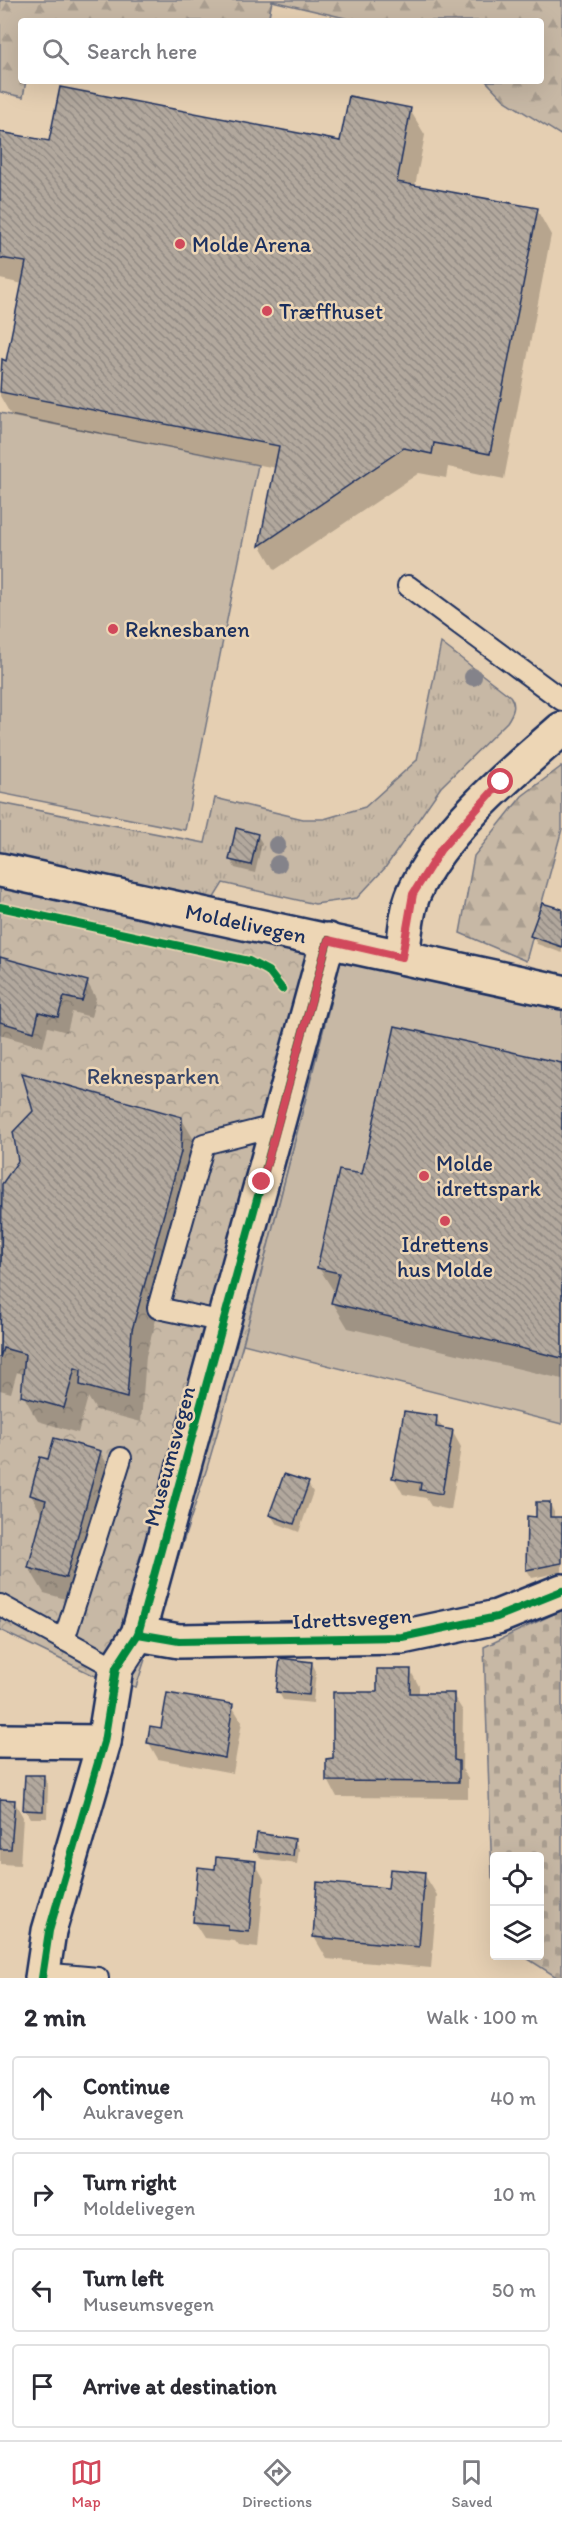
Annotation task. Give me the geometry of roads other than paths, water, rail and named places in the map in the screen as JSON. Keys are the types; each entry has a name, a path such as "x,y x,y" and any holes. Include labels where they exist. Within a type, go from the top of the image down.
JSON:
{"street":[{"path":"402,957 413,894 441,849 501,782 562,729"},
{"name":"Moldelivegen","path":"0,870 562,992"},
{"name":"Museumsvegen","path":"41,1976 49,1931 104,1742 116,1668 138,1634 328,940"},
{"name":"Idrettsvegen","path":"138,1634 178,1641 402,1637 497,1617 562,1591"},
{"path":"0,1741 104,1742"}],"lane":[{"path":"408,586 562,700"},
{"path":"224,1322 158,1308 204,1144 278,1125"},
{"path":"64,1640 122,1458"},
{"path":"0,1605 116,1668"},
{"name":"Museumsvegen","path":"41,1976 98,1978"}],"place":[{"name":"Molde Arena","path":"180,244"},
{"name":"Træffhuset","path":"267,311"},
{"name":"Reknesbanen","path":"113,629"},
{"name":"Molde idrettspark","path":"424,1176"},
{"name":"Idrettens hus Molde","path":"445,1221"}],"park label":[{"name":"Reknesparken","path":"153,1076"}]}
